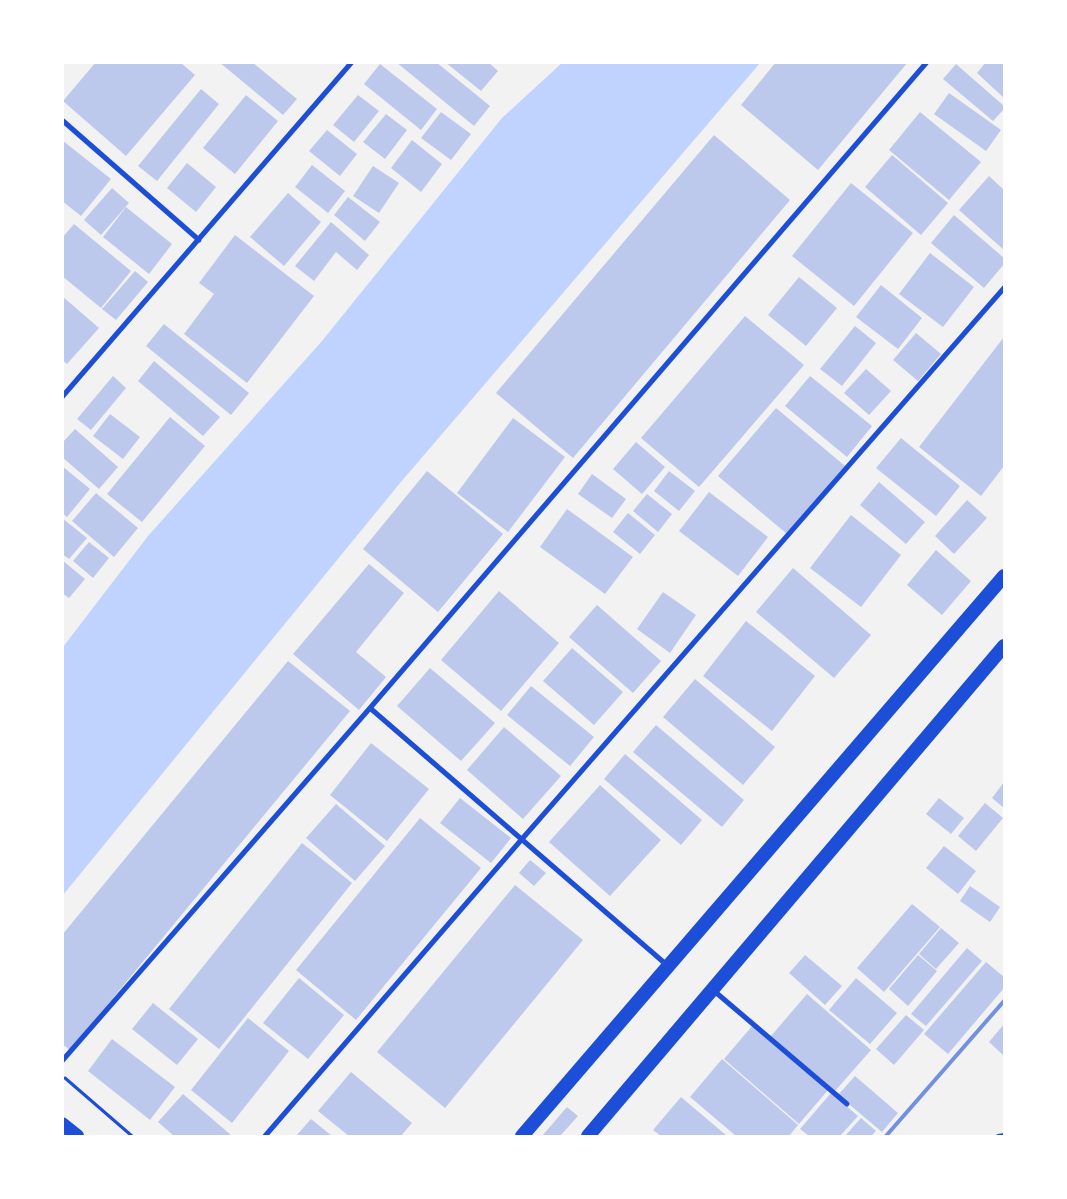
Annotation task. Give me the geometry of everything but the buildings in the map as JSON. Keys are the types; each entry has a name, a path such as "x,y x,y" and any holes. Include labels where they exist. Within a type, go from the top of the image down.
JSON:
{"highway":[{"path":"522,1136 669,968 1004,576"},
{"path":"588,1136 1004,646"},
{"path":"62,1124 77,1136"}],"street":[{"path":"62,397 352,62"},
{"path":"62,1061 370,708 927,62"},
{"path":"62,120 199,240"},
{"path":"265,1136 1004,288"},
{"path":"370,708 669,968"},
{"path":"713,990 847,1104"}],"lane":[{"path":"998,1136 1004,1134"}],"path":[{"path":"62,1076 132,1136"}],"water":[{"path":"563,62 760,63 400,483 63,895 63,647 148,536 322,341 502,118"}],"railway":[{"path":"886,1136 1004,1001"}]}
